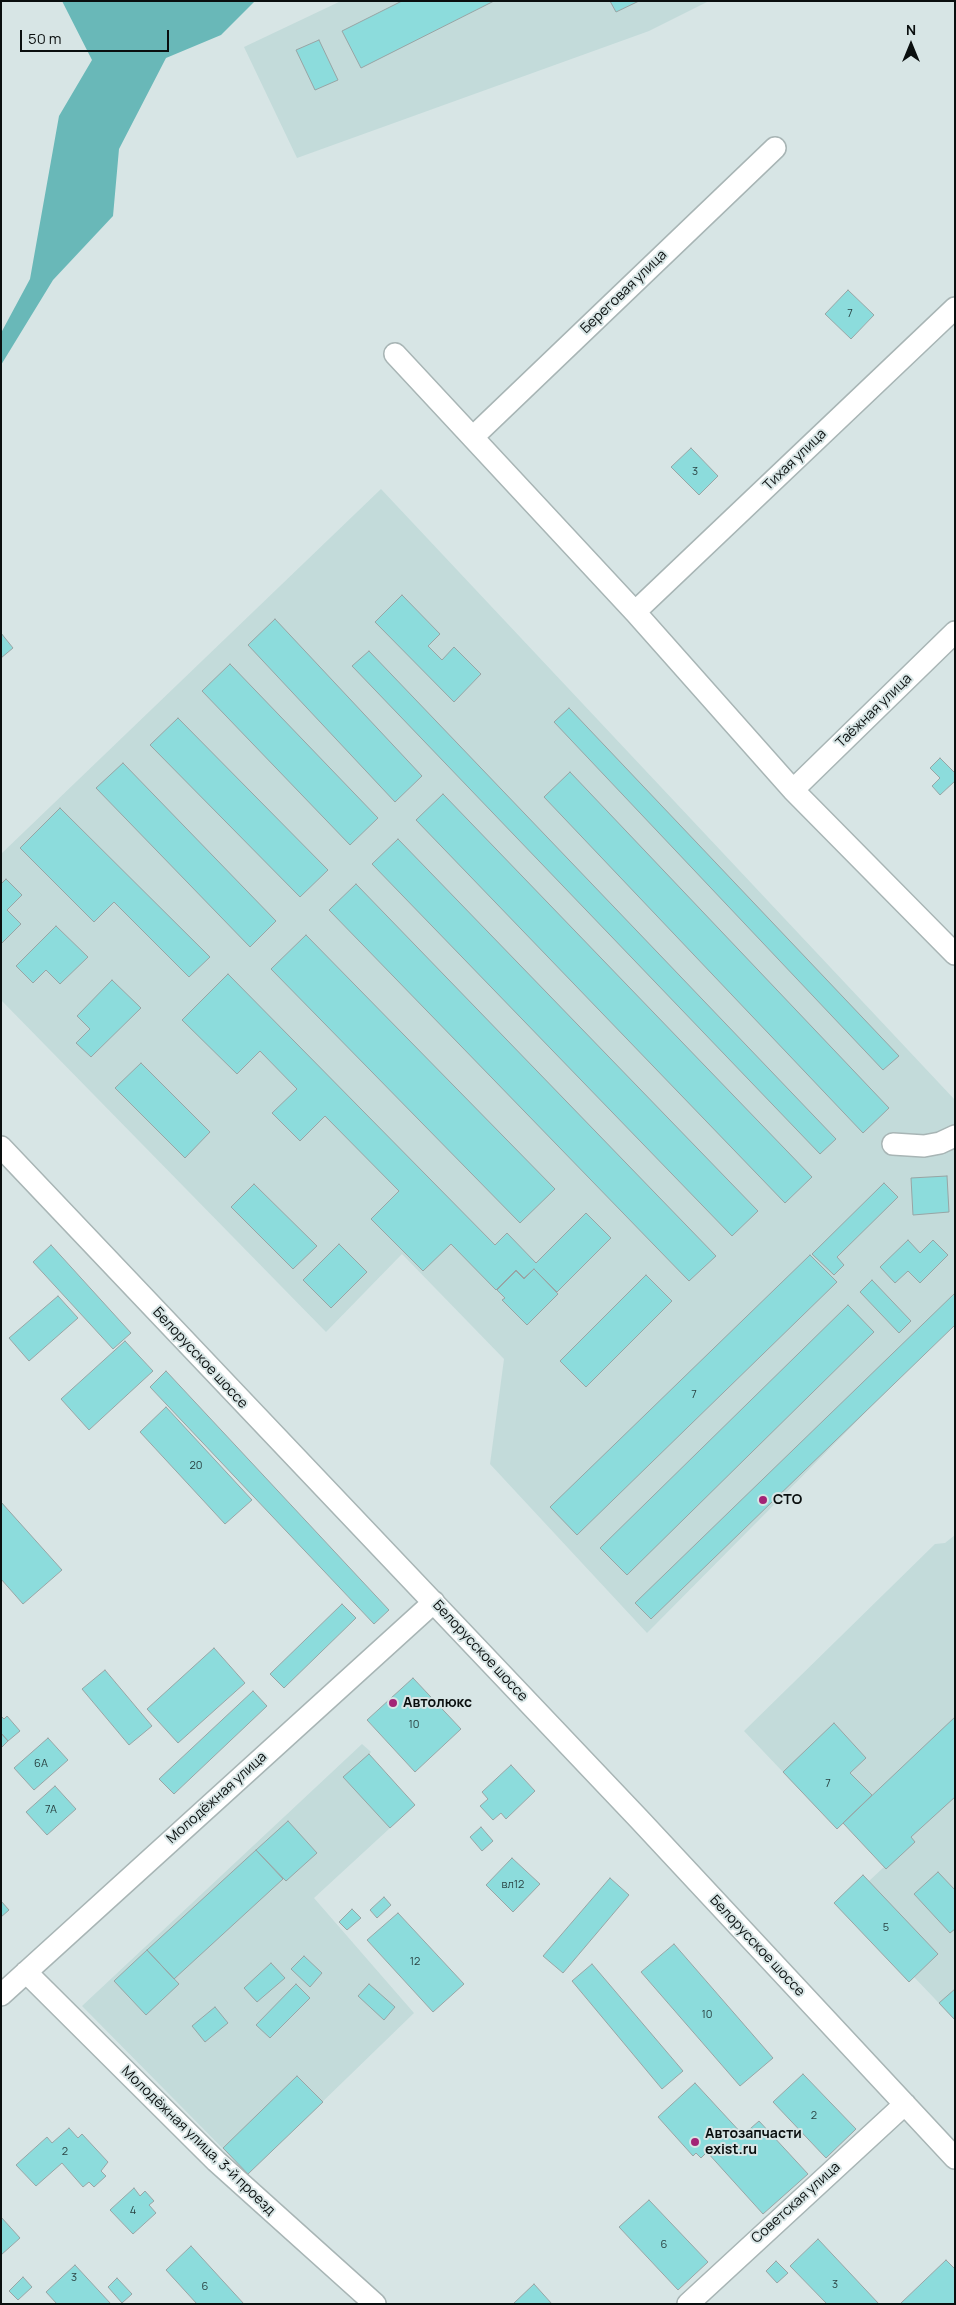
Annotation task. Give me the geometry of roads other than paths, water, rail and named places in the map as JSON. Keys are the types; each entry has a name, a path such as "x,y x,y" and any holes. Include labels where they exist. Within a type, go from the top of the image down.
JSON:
{"street":[{"name":"Береговая улица","path":"472,437 775,148"},
{"name":"Тихая улица","path":"635,612 955,308"},
{"path":"395,354 635,612 793,790 955,954"},
{"name":"Таёжная улица","path":"793,790 955,632"},
{"path":"893,1144 924,1146 940,1143 955,1136"},
{"name":"Белорусское шоссе","path":"1,1147 256,1418 434,1602 955,2158"},
{"name":"Молодёжная улица","path":"1,1995 434,1602"},
{"name":"Молодёжная улица, 3-й проезд","path":"26,1972 216,2161 375,2304"},
{"name":"Советская улица","path":"688,2304 905,2104"}],"water":[{"path":"62,1 255,1 221,35 166,58 119,149 113,216 53,280 1,365 1,333 30,279 59,116 92,60"}],"place":[{"name":"СТО","path":"763,1500"},
{"name":"Автолюкс","path":"393,1703"},
{"name":"Автозапчасти exist.ru","path":"695,2142"}]}
